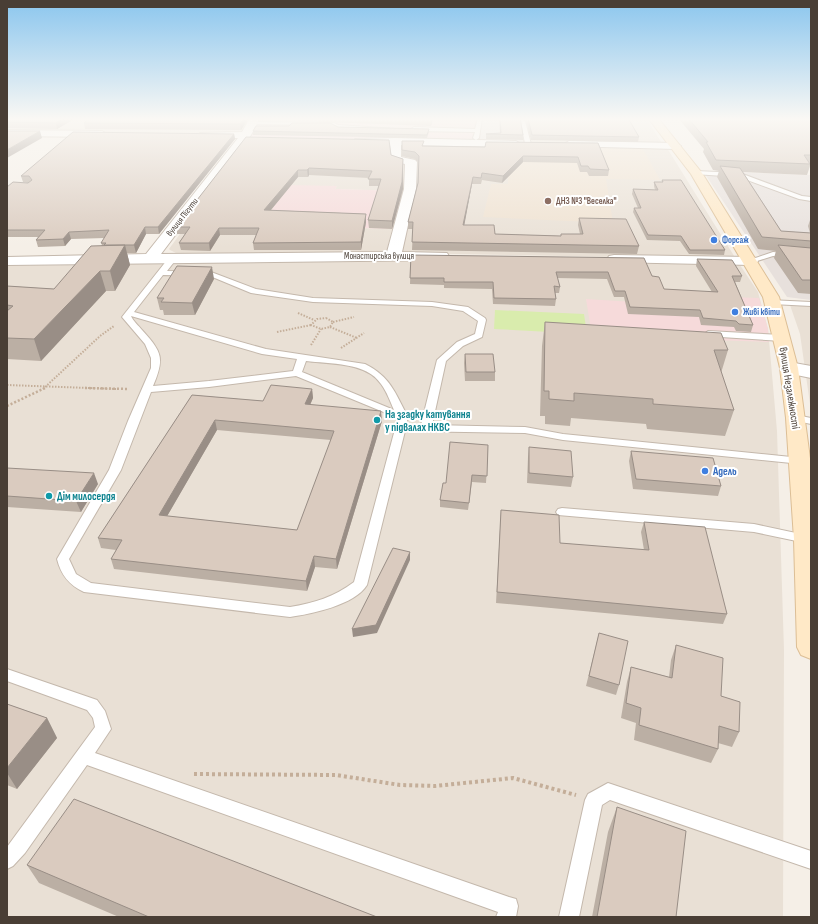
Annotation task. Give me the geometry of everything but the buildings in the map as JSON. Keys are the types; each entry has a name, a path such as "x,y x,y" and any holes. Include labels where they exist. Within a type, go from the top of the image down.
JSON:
{"main road":[{"name":"вулиця Незалежності","path":"687,161 751,261 772,302 804,420 806,538 811,635"}],"street":[{"name":"вулиця Пігути","path":"150,258 226,161"},
{"path":"394,255 410,189 411,162 407,161"},
{"name":"Монастирська вулиця","path":"7,261 174,257 394,255 456,256"},
{"path":"598,259 751,261"},
{"path":"789,368 811,372"}],"lane":[{"path":"696,173 740,175 801,198 811,199"},
{"path":"751,261 773,254 811,257"},
{"path":"127,315 174,257"},
{"path":"161,273 211,274 254,291 313,300 432,304 465,309 482,320 479,335 460,344 442,360 426,428"},
{"path":"772,302 811,304"},
{"path":"127,315 266,352 362,366 374,372 385,382 401,422 360,585 340,599 309,610 290,612 89,588 77,583 69,575 64,567 63,559 116,470 133,421 156,368 154,350 127,315"},
{"path":"695,333 782,338"},
{"path":"296,373 302,358"},
{"path":"147,389 209,384 296,373 401,422 426,428 525,430 563,437 804,466"},
{"path":"562,512 754,528 806,538"},
{"path":"7,675 76,698 92,705 98,711 104,729 19,847 7,860"},
{"path":"84,757 509,906 506,917"},
{"path":"569,917 594,800 608,791 811,860"}],"path":[{"path":"7,406 46,388 100,336 127,315"},
{"path":"330,327 333,322 354,317"},
{"path":"311,325 314,320 322,318 331,319 333,322"},
{"path":"278,332 311,325 321,329 330,327 357,338"},
{"path":"7,385 46,388 147,389"},
{"path":"187,774 336,775 400,785 435,786 513,778 594,800"}],"shaded area":[{"path":"233,161 405,161 407,163 403,191 335,189 337,186 273,208 270,212 271,225 392,229 386,253 176,253 169,249"},
{"path":"410,161 675,161 736,259 398,253 413,162"},
{"name":"ДНЗ №3 \"Веселка\"","path":"483,161 650,161 660,180 606,179 613,223 483,217 491,184 508,184 508,166 483,164"},
{"path":"703,171 811,175 811,300 787,297"},
{"path":"289,185 337,186 335,189 403,191 392,229 271,225 270,212"},
{"path":"387,260 740,265 758,292 768,329 777,431 784,650 783,917 7,917 7,266"},
{"path":"670,295 759,298 768,329 769,342 592,336 586,299 666,304"},
{"path":"790,305 811,306 811,411 800,334"}],"green space":[{"path":"495,310 584,314 587,334 494,329"}],"place":[{"name":"ДНЗ №3 \"Веселка\"","path":"548,201"},
{"name":"Форсаж","path":"714,240"},
{"name":"Живі квіти","path":"735,312"},
{"name":"На згадку катування у підвалах НКВС","path":"377,420"},
{"name":"Адель","path":"705,471"},
{"name":"Дім милосердя","path":"49,496"}]}
